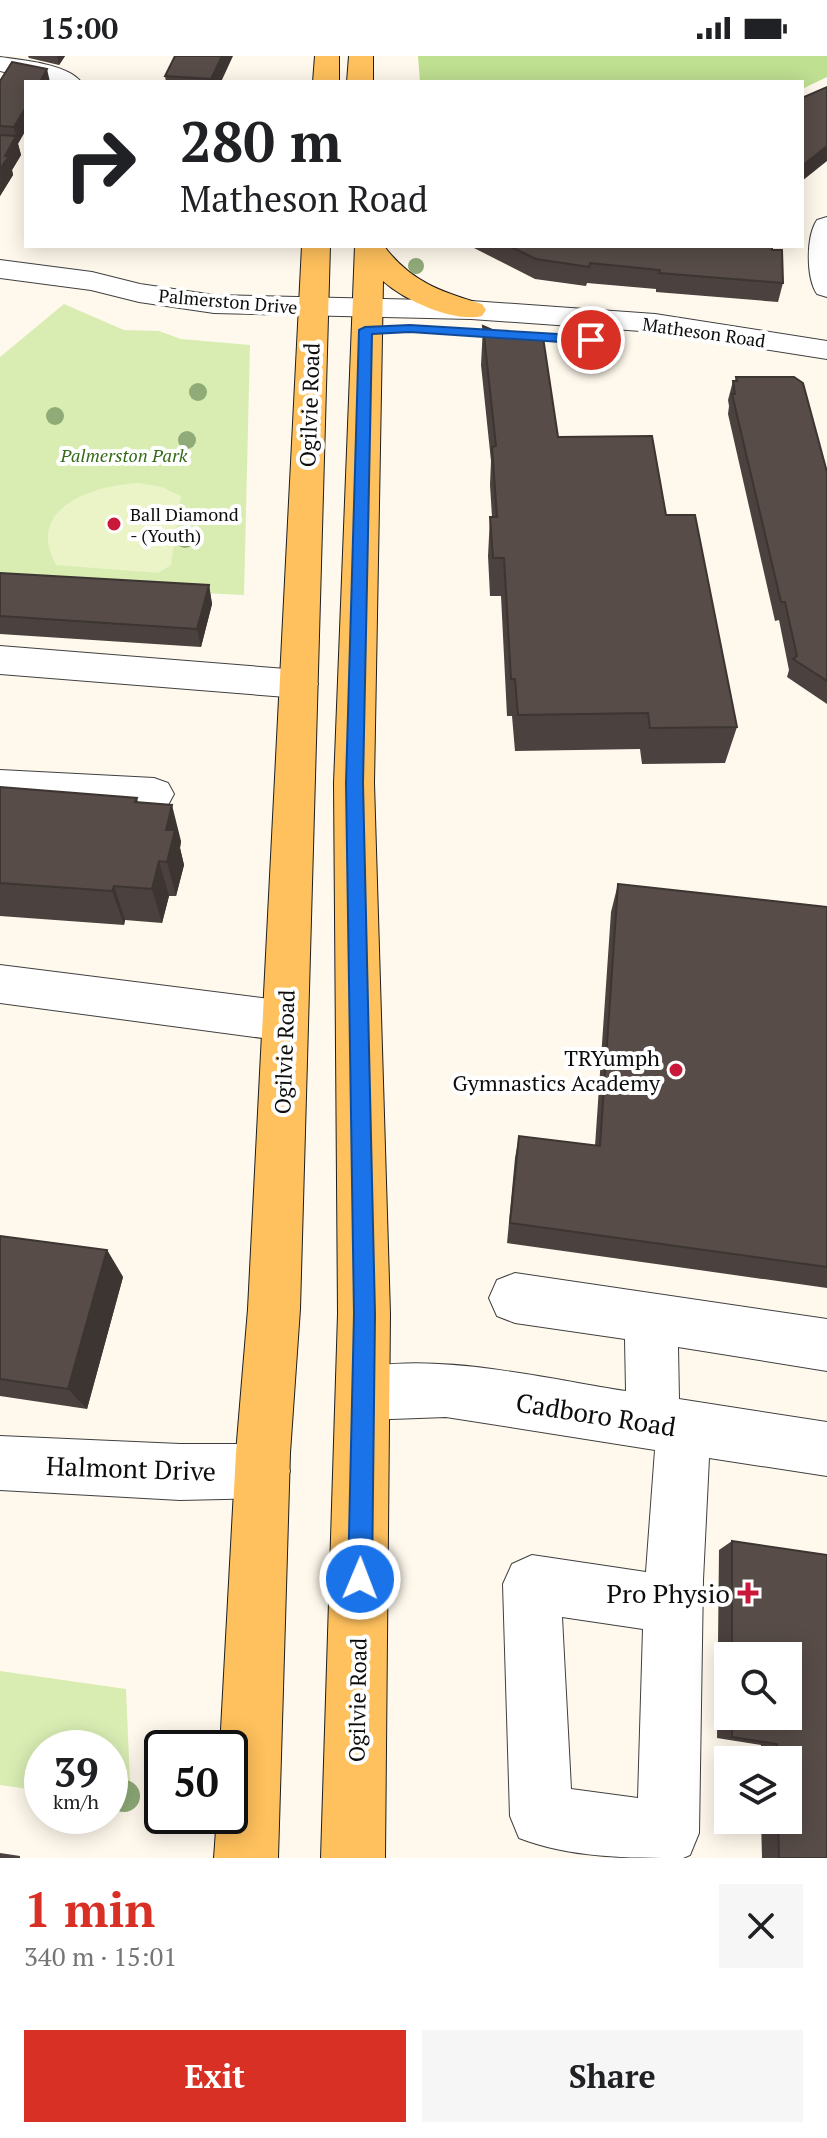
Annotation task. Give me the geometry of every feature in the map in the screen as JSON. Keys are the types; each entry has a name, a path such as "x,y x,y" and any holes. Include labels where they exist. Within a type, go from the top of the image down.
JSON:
{"main road":[{"path":"326,80 327,56"},
{"path":"360,80 361,56"},
{"name":"Ogilvie Road","path":"246,1858 263,1471 274,1309 316,248"},
{"name":"Ogilvie Road","path":"353,1858 364,1393 354,783 369,248"},
{"path":"370,248 386,271 407,289 471,310"}],"street":[{"path":"0,64 37,70 63,80"},
{"path":"827,226 827,288"},
{"path":"804,230 827,232"},
{"name":"Palmerston Drive","path":"16,262 139,293 191,318 365,320"},
{"name":"Matheson Road","path":"365,320 471,310 655,323 815,348"},
{"name":"Matheson Road","path":"365,320 410,328 651,344 815,348"},
{"path":"0,660 299,684"},
{"path":"0,786 154,794"},
{"path":"0,984 285,1021"},
{"path":"515,1298 827,1345"},
{"path":"651,1317 678,1496 674,1605"},
{"name":"Cadboro Road","path":"364,1393 446,1390 827,1449"},
{"name":"Halmont Drive","path":"0,1463 180,1472 263,1471"}],"green space":[{"path":"418,56 827,56 827,77 804,88 804,80 420,80"},
{"name":"Palmerston Park","path":"64,304 124,330 159,331 181,339 250,345 244,595 0,583 0,357"},
{"name":"Ball Diamond - (Youth)","path":"139,483 162,487 181,496 171,565 158,573 56,565 49,545 49,528 56,514 69,503 103,488"},
{"path":"0,1671 126,1689 128,1730 24,1730 24,1788 0,1785"},
{"path":"128,1735 131,1805 128,1805"}],"building":[{"path":"175,56 222,56 211,79 165,76"},
{"path":"12,62 47,69 41,80 24,80 24,110 14,127 0,126 0,81"},
{"path":"827,87 827,146 804,164 804,97"},
{"path":"0,135 16,136 5,156 9,156 0,169"},
{"path":"513,248 772,248 782,250 783,283 659,273 660,270 590,263 589,267 536,259"},
{"path":"483,326 508,337 543,337 558,437 652,436 666,515 695,515 737,727 650,728 648,713 518,715 515,679 511,679 504,558 493,558 490,517 497,517 492,447 496,446"},
{"path":"736,377 794,377 803,383 827,472 827,681 793,659 797,656 785,602 781,602 732,394 735,394 733,381 737,381"},
{"path":"0,573 209,585 197,629 0,616"},
{"path":"0,787 137,798 135,802 172,805 166,830 175,830 167,862 159,861 152,889 114,886 112,891 0,883"},
{"path":"618,884 827,907 827,1267 510,1223 519,1136 600,1146"},
{"path":"0,1236 107,1250 68,1389 0,1379"},
{"path":"732,1541 827,1555 827,1858 779,1858 778,1834 802,1834 802,1746 777,1746 732,1737 732,1730 802,1730 802,1642 732,1642"}],"place":[{"name":"Ball Diamond - (Youth)","path":"114,524"},
{"name":"TRYumph Gymnastics Academy","path":"676,1070"},
{"name":"Pro Physio","path":"748,1593"}],"route":[{"path":"360,1579 364,1314 354,783 365,330 410,328 591,340"}]}
